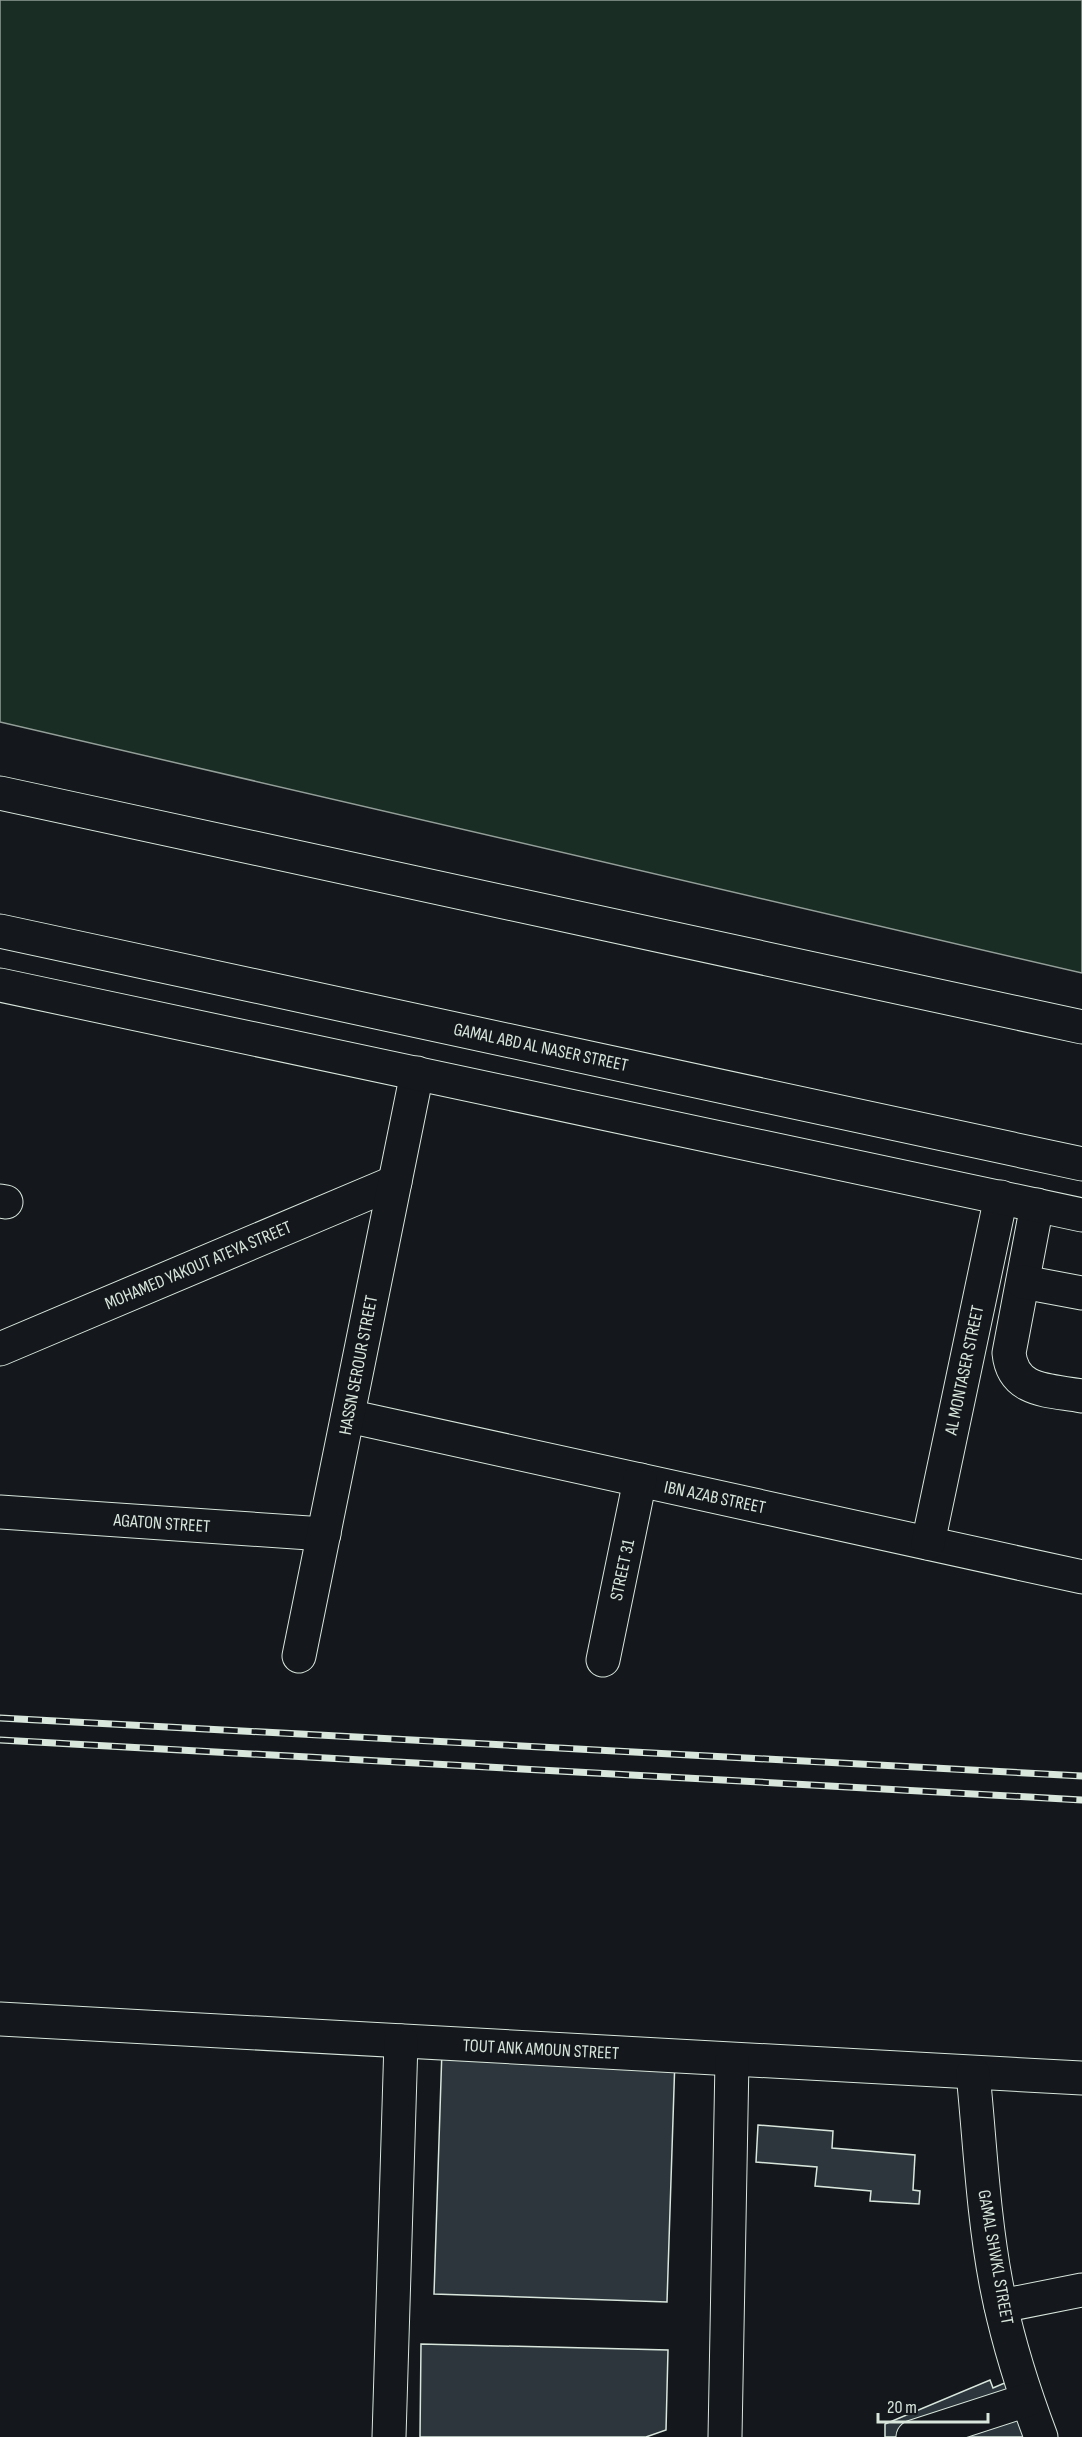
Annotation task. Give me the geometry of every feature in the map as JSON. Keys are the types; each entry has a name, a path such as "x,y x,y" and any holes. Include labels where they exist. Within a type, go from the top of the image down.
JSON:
{"street":[{"path":"0,793 1082,1027"},
{"name":"GAMAL ABD AL NASER STREET","path":"0,931 1082,1164"},
{"path":"0,985 1082,1215"},
{"name":"HASSN SEROUR STREET","path":"299,1656 417,1073"},
{"name":"MOHAMED YAKOUT ATEYA STREET","path":"0,1348 395,1182"},
{"name":"AL MONTASER STREET","path":"928,1543 1001,1197"},
{"path":"1037,1205 1009,1353 1010,1364 1015,1375 1024,1383 1082,1396"},
{"path":"1023,1281 1082,1293"},
{"name":"IBN AZAB STREET","path":"348,1416 1082,1577"},
{"name":"STREET 31","path":"603,1660 640,1480"},
{"name":"AGATON STREET","path":"0,1512 324,1534"},
{"name":"TOUT ANK AMOUN STREET","path":"0,2019 1082,2078"},
{"path":"388,2437 400,2041"},
{"path":"724,2437 732,2060"},
{"name":"GAMAL SHWKL STREET","path":"973,2073 987,2222 1001,2306 1027,2400 1041,2437"},
{"path":"1001,2306 1082,2290"},
{"path":"913,2437 1027,2400"}],"green space":[{"path":"0,0 1082,0 1082,973 0,722"}],"building":[{"path":"442,2049 675,2058 667,2302 434,2294"},
{"path":"758,2125 833,2131 832,2148 915,2155 913,2190 920,2191 919,2204 870,2201 871,2191 815,2186 817,2167 756,2162"},
{"path":"421,2344 668,2350 666,2430 646,2437 420,2437"},
{"path":"990,2380 993,2388 1007,2382 1038,2437 885,2437 885,2424"}],"railway":[{"path":"0,1718 1082,1776"},
{"path":"0,1740 1082,1800"}]}
